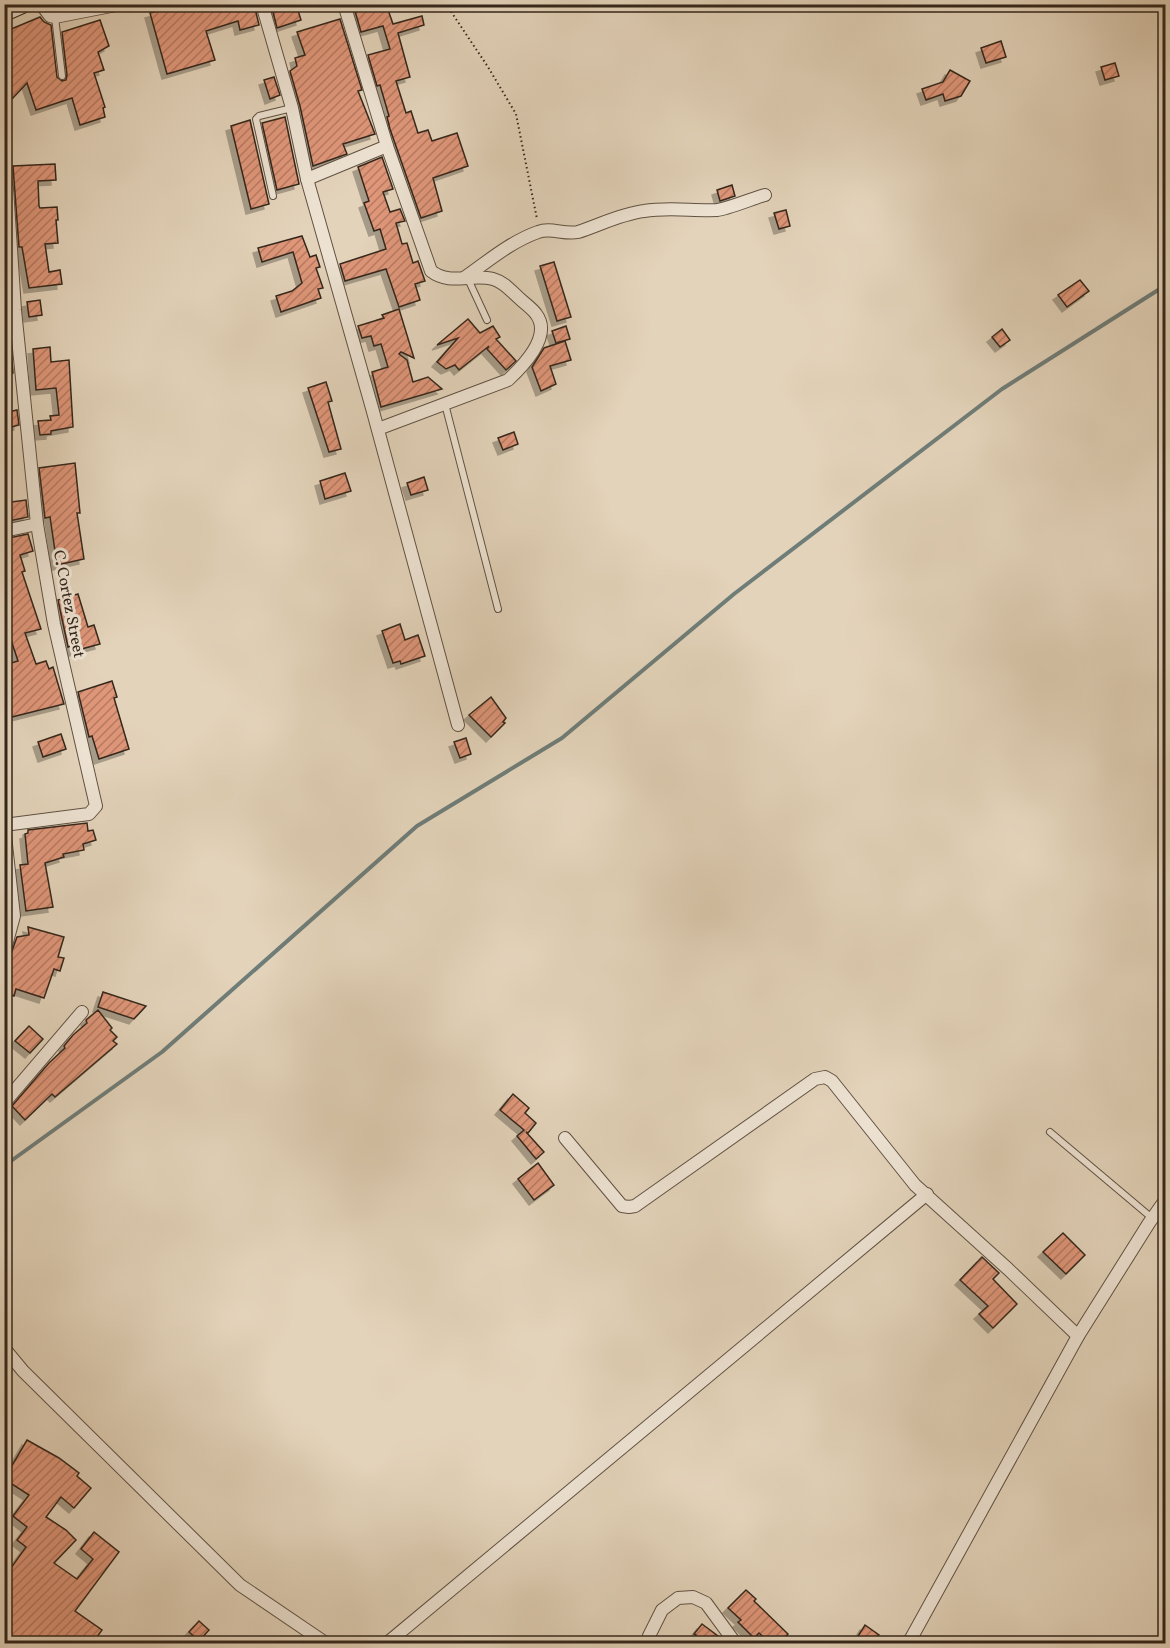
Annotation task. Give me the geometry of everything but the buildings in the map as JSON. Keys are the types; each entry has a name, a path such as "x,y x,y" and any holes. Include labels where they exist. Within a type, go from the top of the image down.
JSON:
{"main road":[{"path":"4,12 22,4"}],"street":[{"path":"41,4 50,16 55,17 121,4"},
{"path":"262,4 292,108 307,179 458,725"},
{"path":"345,4 387,146 431,271 440,278 492,279 502,283 537,314 541,325 541,336 525,365 508,380 378,429"},
{"path":"307,179 387,146"},
{"name":"C. Cortez Street","path":"4,181 7,189 10,311 37,524 54,624 96,806 89,814 4,826"},
{"path":"466,278 505,248 540,231 576,232 645,210 680,208 720,210 765,195"},
{"path":"4,531 37,524"},
{"path":"4,826 14,916 4,953"},
{"path":"4,1102 82,1012"},
{"path":"565,1138 622,1206 628,1208 815,1079 825,1077 832,1081 915,1185 1078,1336"},
{"path":"386,1644 927,1194"},
{"path":"908,1644 1078,1336 1166,1199"},
{"path":"4,1348 24,1371 240,1585 327,1644"},
{"path":"649,1636 662,1610 678,1598 693,1598 706,1603 736,1644"}],"lane":[{"path":"55,17 62,76"},
{"path":"273,196 256,119 259,116 292,108"},
{"path":"466,278 487,320"},
{"path":"445,404 498,609"},
{"path":"1050,1132 1152,1218"}],"path":[{"path":"446,4 516,114 540,231"}],"waterway":[{"path":"4,1166 162,1052 417,826 562,738 734,594 1002,389 1166,285"}]}
